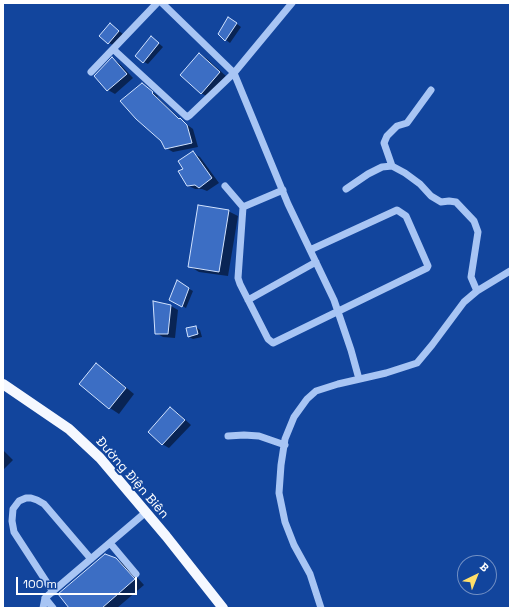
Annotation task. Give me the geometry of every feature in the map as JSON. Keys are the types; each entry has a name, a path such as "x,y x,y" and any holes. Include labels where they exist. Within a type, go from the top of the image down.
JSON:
{"main road":[{"name":"Đường Điện Biên","path":"3,384 69,429 100,458 146,512 223,608"}],"street":[{"path":"91,72 157,3"},
{"path":"162,3 234,73 283,190 338,311 359,380"},
{"path":"113,49 186,117 190,115 234,73 292,3"},
{"path":"392,166 384,143 387,136 396,126 407,123 431,90"},
{"path":"346,189 368,174 382,167 392,166 420,184 431,196 441,202 456,202 474,221 478,232 471,278 476,291"},
{"path":"225,186 243,207 238,278 268,339 273,343 427,268 428,264 406,216 397,210 310,250"},
{"path":"243,207 283,190"},
{"path":"248,300 316,262"},
{"path":"321,608 310,574 294,544 285,522 279,493 285,439 294,417 307,399 316,391 386,373 417,363 464,302 476,291 510,271"},
{"path":"228,436 259,436 285,445"},
{"path":"53,592 14,532 12,521 13,509 19,501 26,498 31,498 44,504 91,559"},
{"path":"43,608 45,598 146,512"},
{"path":"110,543 136,574"},
{"path":"45,598 53,608"}],"building":[{"path":"228,17 237,23 225,41 218,34"},
{"path":"110,23 119,31 108,44 99,36"},
{"path":"151,36 159,43 143,63 135,56"},
{"path":"199,53 220,72 201,94 180,75"},
{"path":"112,57 127,74 107,91 94,76"},
{"path":"142,83 187,125 192,143 165,149 161,141 136,119 120,101"},
{"path":"193,151 212,178 199,188 195,185 187,186 178,171 183,169 178,161"},
{"path":"198,205 229,210 219,272 188,267"},
{"path":"177,280 189,288 182,307 169,300"},
{"path":"153,301 171,305 168,334 155,334"},
{"path":"196,326 198,334 188,337 186,328"},
{"path":"96,363 126,388 109,409 79,384"},
{"path":"170,407 185,420 162,445 148,432"},
{"path":"105,554 116,558 135,579 102,608 69,608 58,594"}]}
